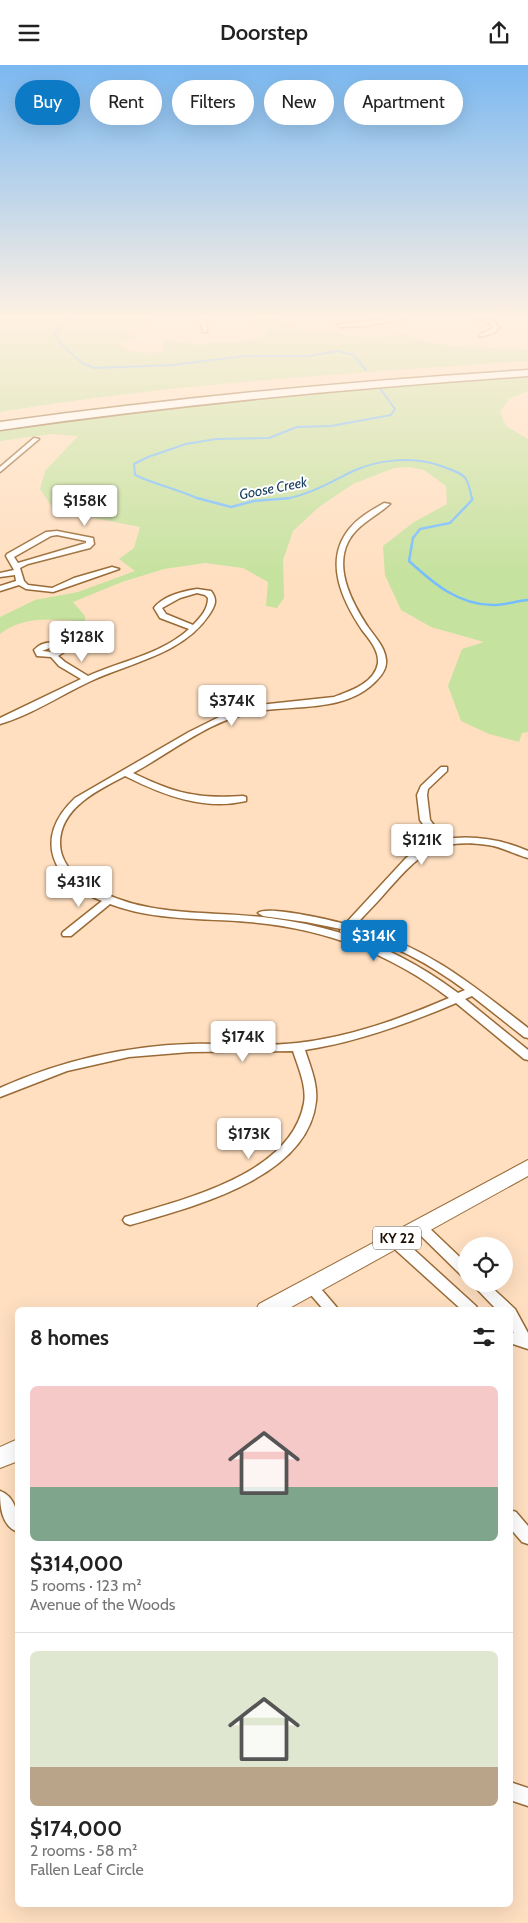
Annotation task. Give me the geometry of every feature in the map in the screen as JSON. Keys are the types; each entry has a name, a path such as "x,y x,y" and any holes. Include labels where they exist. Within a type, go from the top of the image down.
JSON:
{"highway":[{"path":"0,416 82,405"},
{"path":"0,426 155,405"}],"main road":[{"name":"KY 22","path":"273,1307 528,1167"},
{"path":"0,1458 15,1450"}],"street":[{"path":"0,469 36,439"},
{"path":"0,459 11,460"},
{"path":"386,504 364,518 352,529 343,542 338,555 338,568 349,598 361,623 382,655 382,665 377,676 364,688 340,698 316,703 267,707 224,717 194,731 126,773 87,794 72,806 60,822 55,837 56,851 66,871 85,888 108,901 156,913 276,922 341,936 366,945 407,965 440,985 528,1056"},
{"path":"0,575 16,569 25,562 90,544 90,540 57,533 49,535 10,556 16,569 20,577 20,582 26,587 53,590 77,580 115,569"},
{"path":"0,589 20,582"},
{"path":"0,721 87,679 160,651 182,639 195,628 203,620 212,602 212,597 209,593 189,593 160,604 158,608 163,616 195,628"},
{"path":"53,655 87,679"},
{"path":"442,843 425,820 422,795 424,788 444,769"},
{"path":"126,773 176,797 199,801 243,799"},
{"path":"341,936 412,858 420,852 442,843 462,841 491,843 512,848 528,855"},
{"path":"67,934 108,901"},
{"path":"199,915 214,912 290,915 349,927 415,953 430,961 528,1034"},
{"path":"0,1093 42,1074 81,1062 127,1053 176,1049 298,1047 379,1029 411,1018 472,991"},
{"path":"130,1220 177,1205 253,1174 264,1168 292,1142 305,1124 310,1102 310,1090 298,1047"},
{"path":"420,1226 458,1263"},
{"path":"394,1240 468,1307"},
{"path":"311,1287 329,1307"},
{"path":"487,1292 503,1307"},
{"path":"513,1318 527,1342"},
{"path":"513,1338 527,1342"},
{"path":"0,1498 15,1520"},
{"path":"513,1520 528,1537"},
{"path":"513,1792 528,1797"}],"green space":[{"path":"0,405 47,405 0,412"},
{"path":"181,405 505,405 500,412 506,426 528,439 528,732 522,733 519,742 489,734 461,721 448,686 462,649 484,642 431,627 401,610 385,575 383,546 414,522 447,504 446,486 424,470 409,467 394,468 353,484 319,507 293,531 283,560 284,598 277,608 266,606 268,582 243,568 205,563 164,569 122,582 73,602 85,616 85,621 52,619 30,621 20,623 0,634 0,617 35,600 78,592 135,571 119,559 134,548 140,527 54,510 40,489 45,471 78,436 52,434 0,441 0,429"}],"waterway":[{"name":"Goose Creek","path":"199,499 135,475 134,464 148,457 186,444 216,439 269,438 297,427 331,426 391,415 395,409 392,405"},
{"name":"Goose Creek","path":"288,498 310,492 351,472 373,464 408,460 441,466 464,476 472,499"},
{"name":"Goose Creek","path":"197,498 231,507 254,501 288,498"},
{"name":"Goose Creek","path":"472,499 450,523 420,529 413,538 409,561 437,585 468,601 493,605 528,600"}]}
